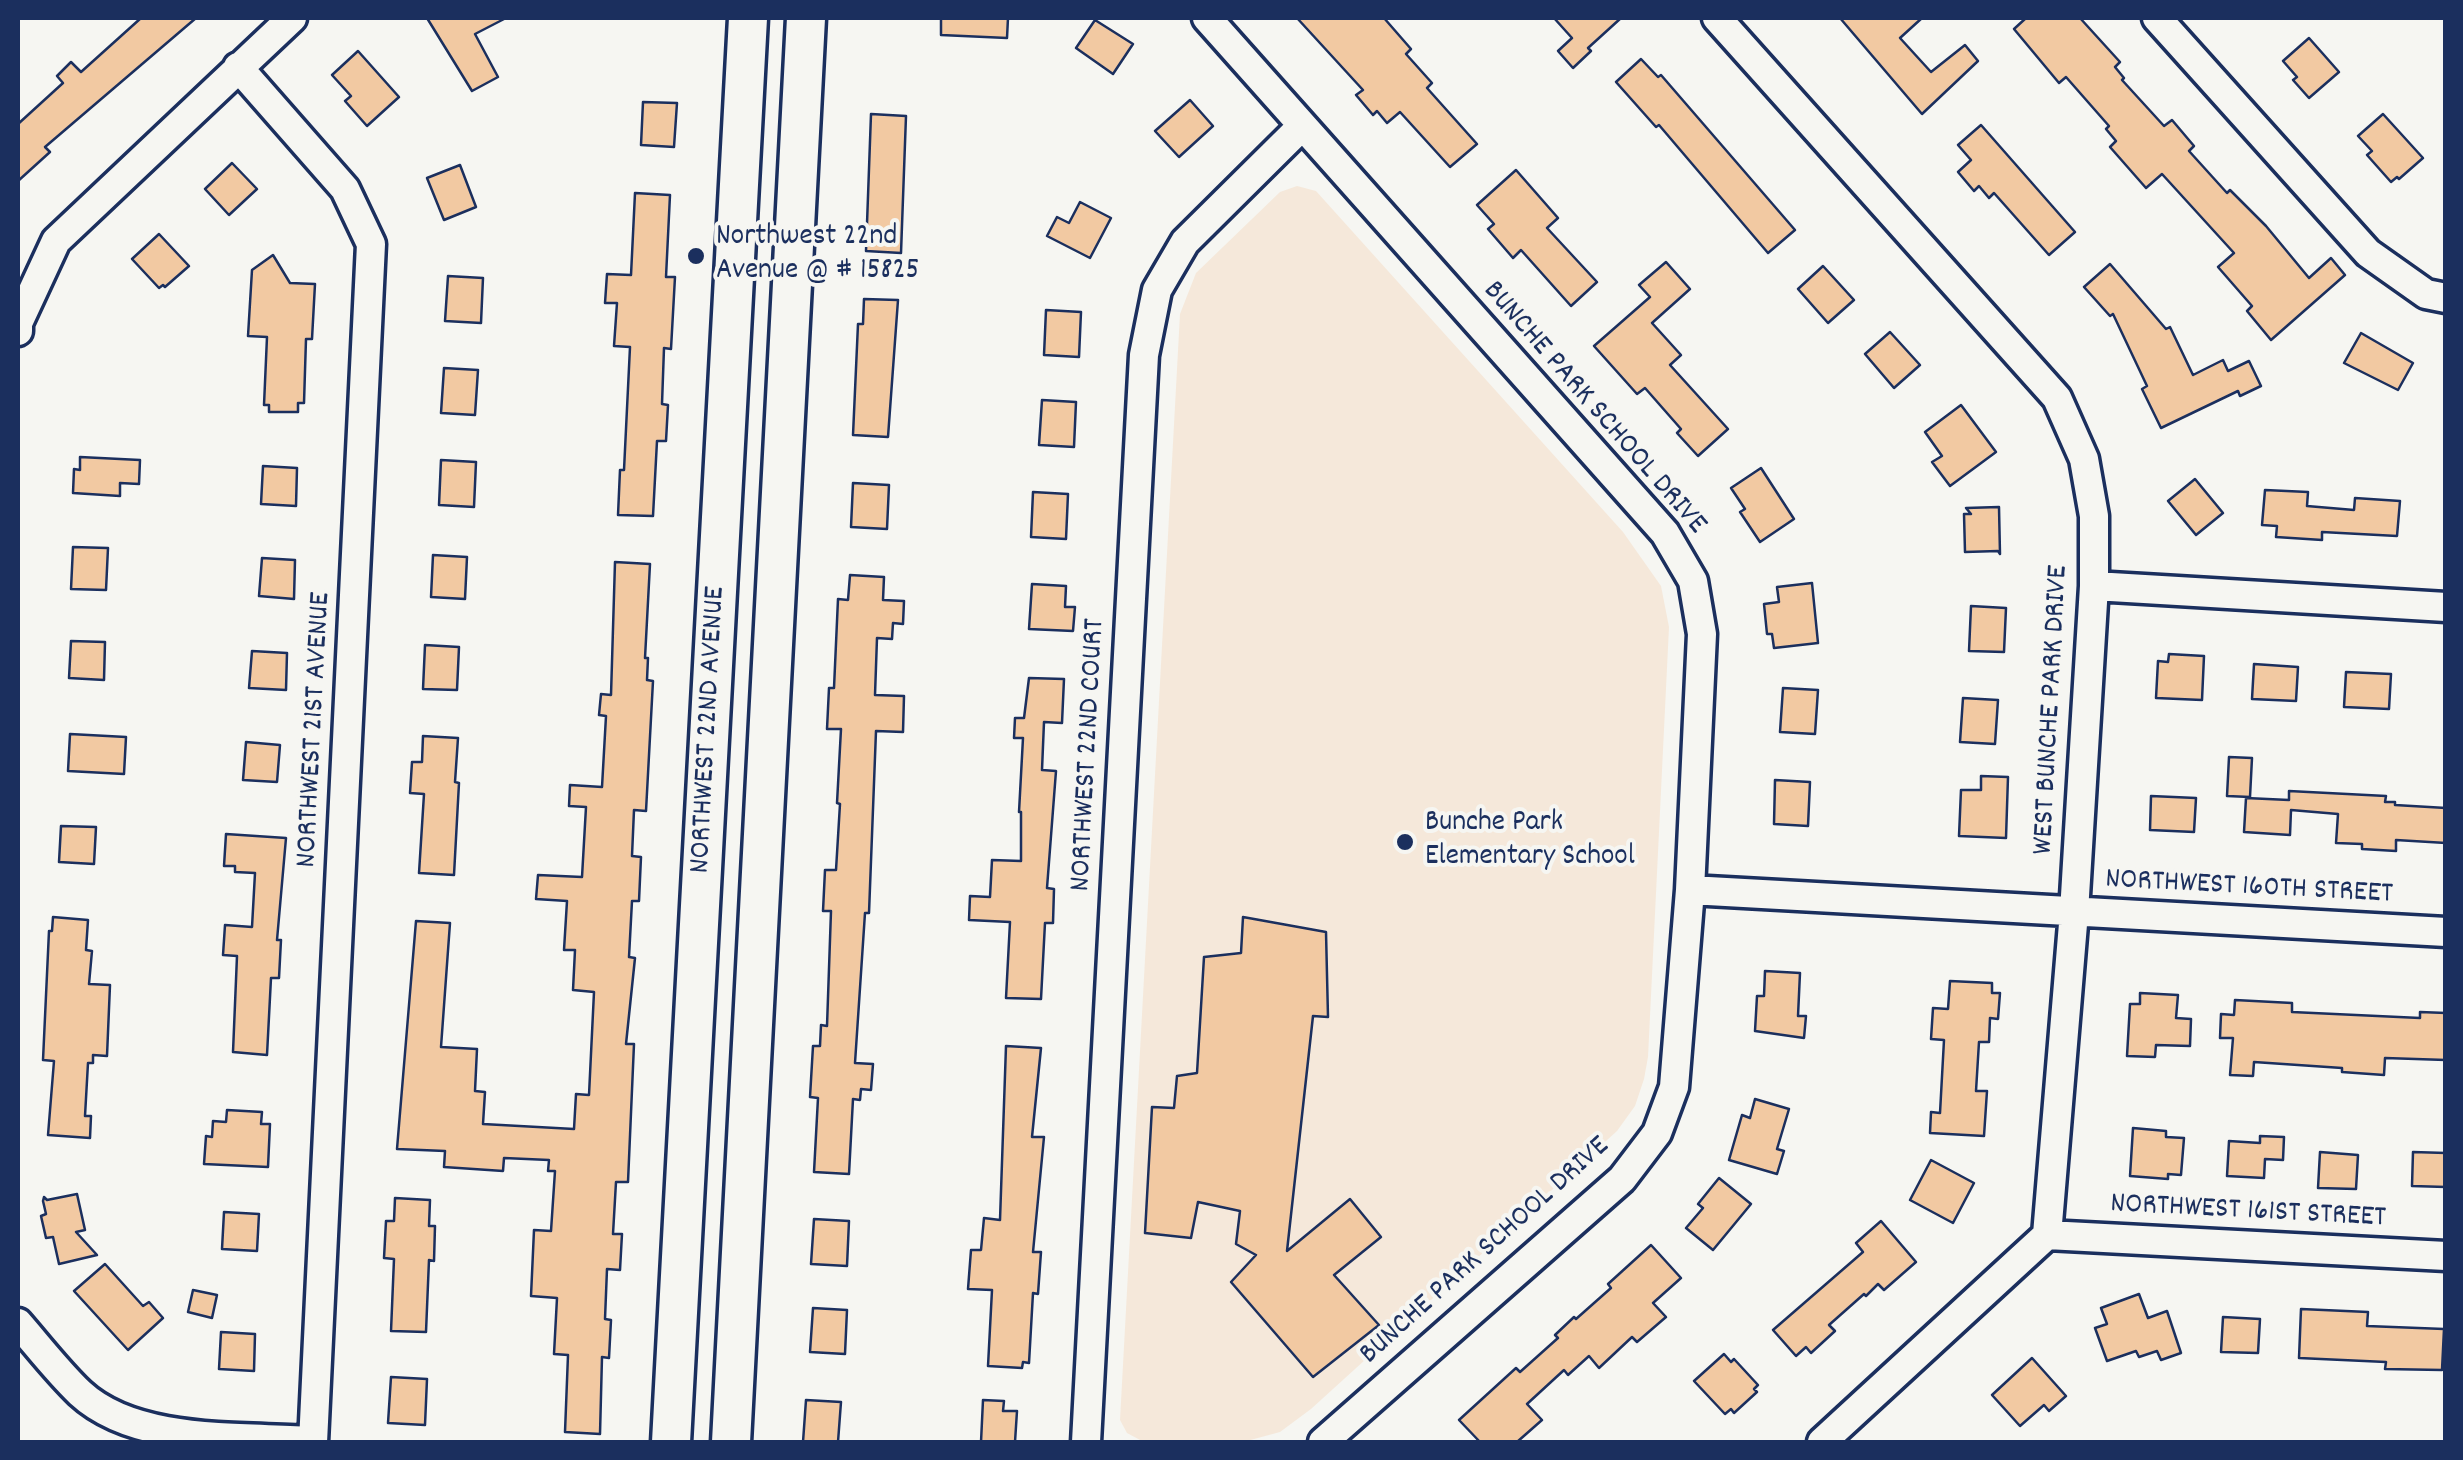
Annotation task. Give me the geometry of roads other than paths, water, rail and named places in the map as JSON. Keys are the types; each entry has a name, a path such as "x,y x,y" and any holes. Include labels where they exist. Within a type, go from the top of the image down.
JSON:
{"main road":[{"name":"NORTHWEST 22ND AVENUE","path":"671,1442 748,18"},
{"name":"NORTHWEST 22ND AVENUE","path":"731,1442 806,18"}],"street":[{"path":"18,331 18,322 56,241 292,18"},
{"name":"BUNCHE PARK SCHOOL DRIVE","path":"1207,18 1665,533 1693,581 1702,634 1690,890 1674,1087 1658,1133 1622,1180 1323,1442"},
{"name":"WEST BUNCHE PARK DRIVE","path":"1717,18 2057,398 2084,459 2094,516 2094,586 2074,912 2047,1234"},
{"path":"2157,18 2368,253 2426,294 2446,298"},
{"name":"NORTHWEST 21ST AVENUE","path":"238,67 345,189 371,244 313,1442"},
{"name":"NORTHWEST 22ND COURT","path":"1086,1442 1144,355 1157,290 1185,242 1302,127"},
{"path":"2094,586 2446,608"},
{"name":"NORTHWEST 160TH STREET","path":"1690,890 2446,932"},
{"path":"1822,1442 2047,1234"},
{"name":"NORTHWEST 161ST STREET","path":"2047,1234 2446,1256"},
{"path":"18,1324 82,1395 115,1417 160,1431 313,1442"}],"place":[{"name":"Northwest 22nd Avenue @ # 15825","path":"696,256"},
{"name":"Bunche Park Elementary School","path":"1405,842"}]}
